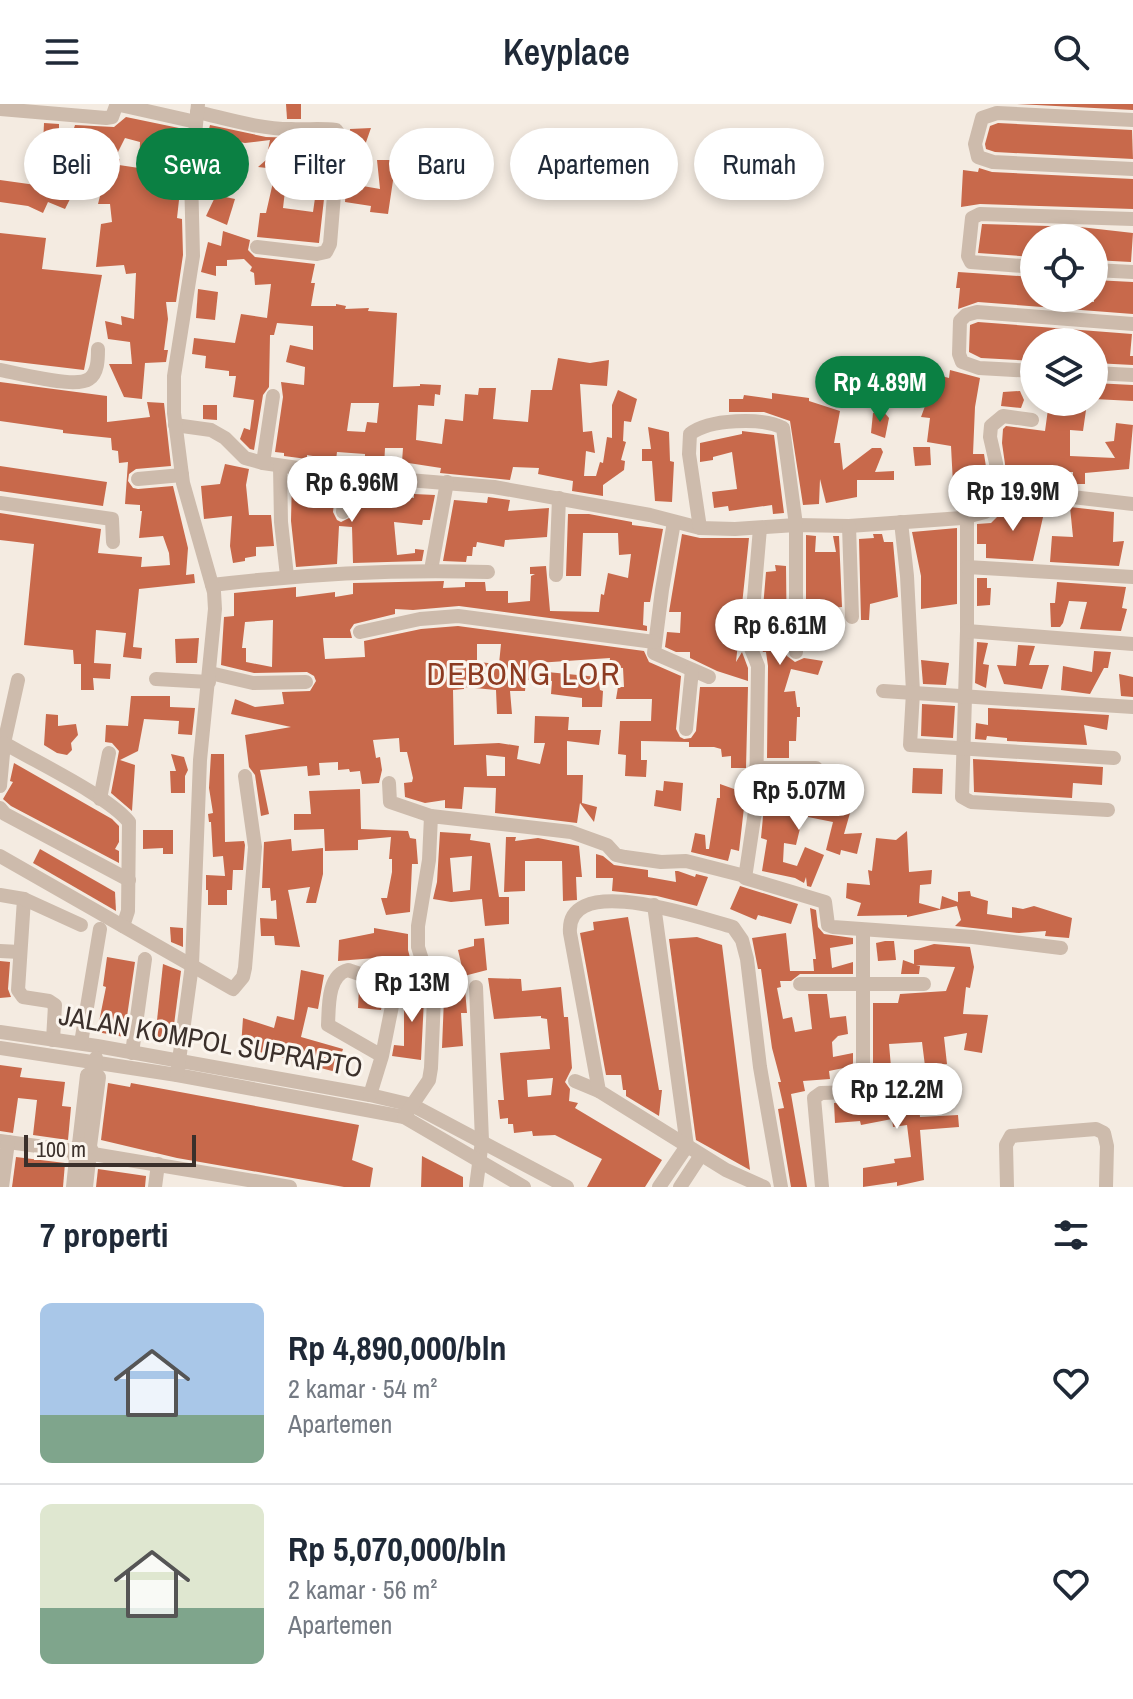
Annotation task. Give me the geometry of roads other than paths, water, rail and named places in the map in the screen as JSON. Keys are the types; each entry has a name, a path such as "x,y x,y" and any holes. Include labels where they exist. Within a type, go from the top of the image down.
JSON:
{"street":[{"path":"0,109 106,118 112,117 116,106 120,105 197,113 293,130 336,130 339,134 330,244 326,252 317,254 257,247"},
{"path":"179,1069 192,965 200,760 215,609 212,585 182,475 175,425 174,376 193,256 191,175 197,113"},
{"path":"1133,120 997,113 982,118 975,144 978,157 993,162 1133,169"},
{"path":"1020,266 971,262 968,256 972,218 980,214 1133,219"},
{"path":"1108,271 1133,272"},
{"path":"1020,370 979,368 962,362 959,354 960,321 966,315 977,312 1133,324"},
{"path":"0,370 75,383 88,380 93,375 98,362 98,349"},
{"path":"1108,374 1133,375"},
{"path":"263,463 273,396"},
{"path":"999,505 991,426 1003,416 1032,420"},
{"path":"700,528 689,454 690,434 702,428 736,422 761,421 783,428 796,525 796,652"},
{"path":"175,425 211,430 225,438 245,458 263,463 347,475 494,487 650,515 700,528 849,526 967,518 1019,495 1044,492 1133,504"},
{"path":"280,466 281,522 287,576"},
{"path":"138,479 182,475"},
{"path":"343,512 347,475"},
{"path":"431,570 447,482"},
{"path":"556,575 559,498"},
{"path":"0,503 112,519 113,542"},
{"path":"967,518 962,794 966,801 1108,810"},
{"path":"674,522 654,653 709,677"},
{"path":"901,522 913,692 910,745 1114,758"},
{"path":"849,526 852,617"},
{"path":"745,876 755,817 758,666 750,646 760,528"},
{"path":"967,567 1133,577"},
{"path":"212,585 287,576 431,570 488,572"},
{"path":"360,632 420,619 458,616 654,642"},
{"path":"967,631 1133,644"},
{"path":"686,729 692,670"},
{"path":"156,679 306,682"},
{"path":"0,786 4,743 18,680"},
{"path":"883,691 1133,707"},
{"path":"4,743 100,799 129,822 125,920"},
{"path":"100,799 109,753"},
{"path":"756,768 816,768"},
{"path":"0,856 125,920 231,989 240,982 255,847 245,776"},
{"path":"389,783 390,802 431,816 571,832 607,845 616,855 661,862 686,861 821,900 827,905 830,927 973,937 1061,948"},
{"path":"0,808 5,814 129,880"},
{"path":"408,1111 429,1080 432,1053 434,998 418,947 431,816"},
{"path":"0,895 24,899 81,925"},
{"path":"24,899 19,995 55,1005 53,1040"},
{"path":"599,1091 569,926 579,909 595,901 654,905 733,927 742,940 781,1187"},
{"path":"654,905 687,1146 659,1187"},
{"path":"81,1043 100,929"},
{"path":"822,1187 814,1098 821,1093 853,1092 863,1083 863,931"},
{"path":"0,951 20,952"},
{"path":"132,1053 145,959"},
{"path":"370,1095 382,1056 394,989 392,985 348,970 337,974 328,1025 382,1056"},
{"path":"800,984 924,984"},
{"path":"476,987 482,1141 476,1187"},
{"name":"JALAN KOMPOL SUPRAPTO","path":"0,1032 97,1046 132,1053 179,1069 408,1111"},
{"path":"86,1187 84,1152 89,1109 99,1077 94,1067 97,1046"},
{"name":"JALAN KOMPOL SUPRAPTO","path":"0,1048 94,1067 305,1077 370,1095 408,1111"},
{"path":"575,1081 599,1091 701,1155 764,1187"},
{"path":"658,1128 682,1110"},
{"path":"408,1111 482,1141 567,1187"},
{"path":"408,1111 479,1161 524,1187"},
{"path":"1007,1187 1006,1145 1011,1136 1096,1129 1104,1133 1107,1146 1106,1187"},
{"path":"2,1187 4,1142 158,1164 226,1182 290,1187"},
{"path":"73,1187 84,1152"},
{"path":"680,1187 701,1155"},
{"path":"155,1187 158,1164"}],"district":[{"name":"DEBONG LOR","path":"524,673"}]}
